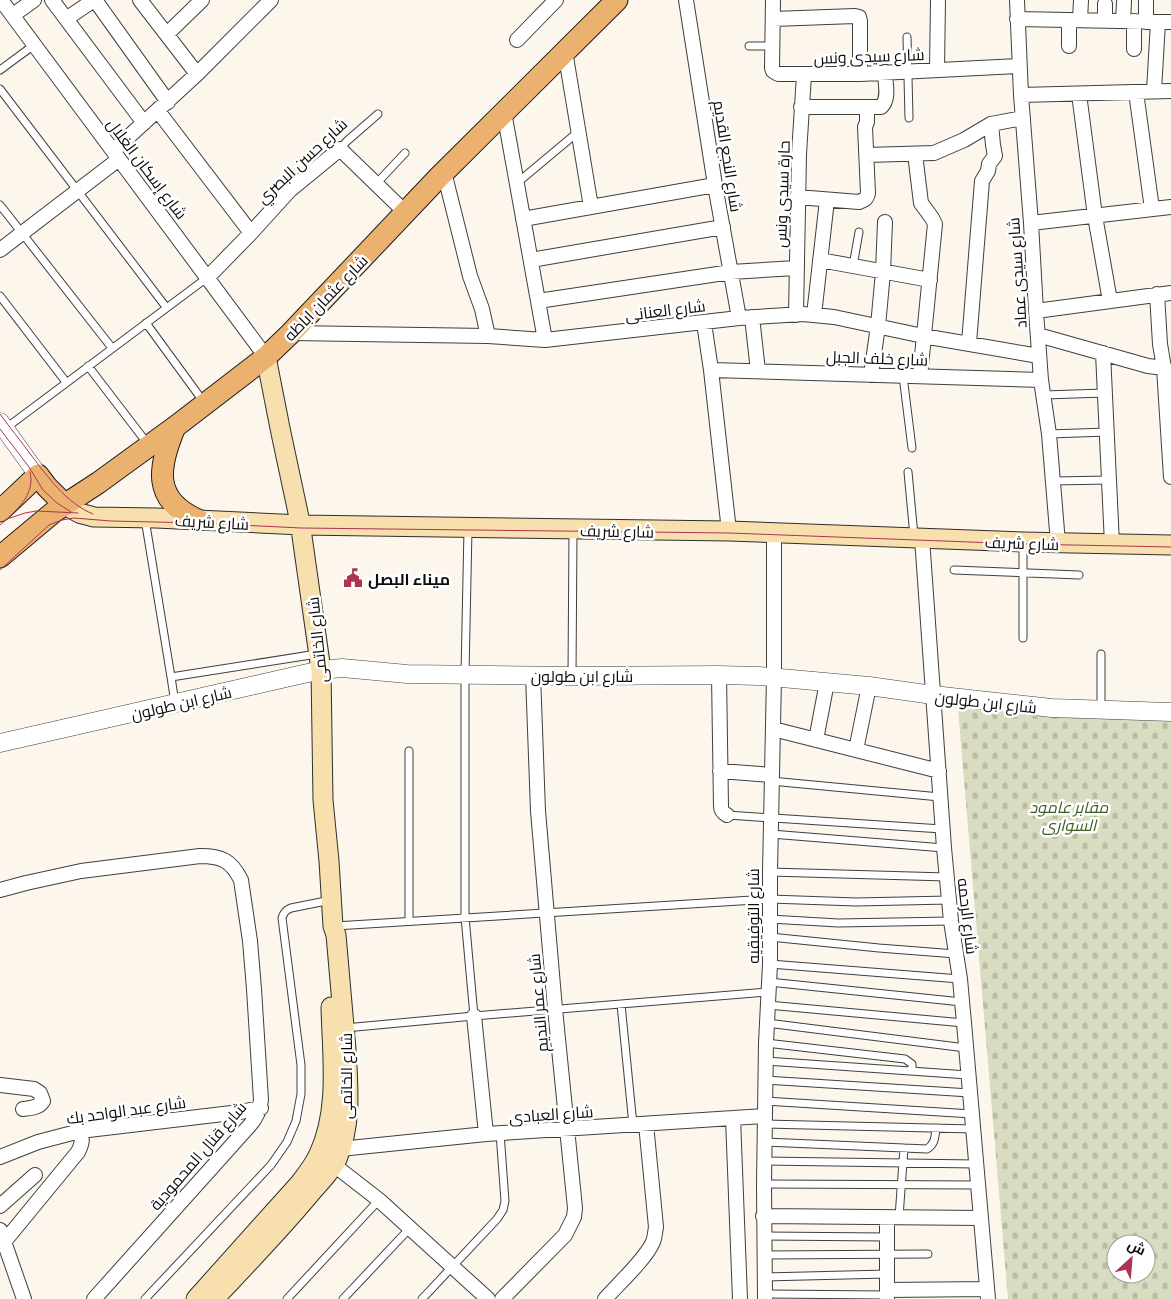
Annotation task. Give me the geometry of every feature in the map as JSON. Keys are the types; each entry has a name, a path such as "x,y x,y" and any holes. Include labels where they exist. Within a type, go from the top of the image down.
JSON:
{"main road":[{"name":"شارع عثمان اباظه","path":"0,557 55,512 150,446 266,357 444,172 617,0"},
{"name":"شارع الخاتمى","path":"196,1299 310,1170 319,1155 332,1111 333,1085 328,940 332,926 324,800 320,662 301,525 266,357"},
{"path":"175,427 163,459 161,473 164,488 170,501 180,510 198,520"},
{"path":"0,511 38,475 65,505"},
{"name":"شارع شريف","path":"65,505 79,513 94,517 301,525 729,531 1023,542 1171,545"},
{"name":"شارع الخاتمى","path":"214,1299 282,1227 337,1157 347,1118 348,1091 336,935 332,926"}],"street":[{"name":"شارع إسكان الغلال","path":"1,0 266,357"},
{"path":"12,15 34,0"},
{"path":"52,0 144,123"},
{"path":"66,19 95,0 163,106 251,233"},
{"path":"140,0 197,74"},
{"path":"167,34 202,0"},
{"path":"0,250 78,191 116,155 144,123 197,74 271,0"},
{"path":"517,40 556,0"},
{"name":"شارع النجع القديم","path":"686,0 731,272 746,318 758,371"},
{"name":"شارع سيدى ونس","path":"773,0 772,68 778,74 860,74 1019,66"},
{"path":"937,69 938,0"},
{"name":"شارع سيدى عماد","path":"1017,0 1019,66 1039,356 1049,434 1058,543"},
{"path":"1069,46 1081,0"},
{"path":"1146,0 1146,21 1154,91"},
{"path":"1124,2 1146,21"},
{"path":"1105,4 1105,20"},
{"path":"773,19 859,17 860,74"},
{"path":"1017,19 1146,21"},
{"path":"1134,49 1146,21"},
{"path":"564,51 591,207"},
{"path":"802,107 881,107 886,99 885,72"},
{"name":"حارة سيدى ونس","path":"796,315 797,197 804,75"},
{"path":"1021,95 1171,91"},
{"path":"1136,92 1152,209"},
{"path":"1079,94 1095,216 1110,301"},
{"path":"797,197 859,202 867,198 865,127 867,107"},
{"path":"504,112 545,340"},
{"path":"867,155 934,153 969,137 991,124 1023,118"},
{"path":"969,343 982,181 988,171 989,164 995,156 991,124"},
{"path":"340,149 405,212"},
{"name":"شارع حسن البصري","path":"208,277 290,190 340,149"},
{"path":"915,154 920,203 934,220 935,224 920,376"},
{"path":"444,172 470,276 482,310 488,336"},
{"path":"523,219 715,184"},
{"path":"814,315 827,200"},
{"path":"1031,223 1171,207"},
{"path":"871,375 883,272 884,222"},
{"path":"531,260 723,227"},
{"path":"820,260 930,280"},
{"path":"538,301 731,272 796,268"},
{"path":"1036,311 1164,294 1171,477"},
{"name":"شارع العنانى","path":"291,332 488,336 545,340 746,318 814,315 834,317 924,336 1039,356"},
{"path":"704,322 729,531"},
{"path":"1038,335 1167,370"},
{"path":"1103,353 1112,544"},
{"name":"شارع خلف الجبل","path":"711,370 1042,380"},
{"path":"2,426 38,475"},
{"name":"شارع التوفيقيه","path":"765,1296 763,1216 766,1043 770,964 774,533"},
{"name":"شارع الرحمه","path":"918,538 933,695 946,877 960,979 988,1294"},
{"name":"شارع ابن طولون","path":"0,743 175,703 320,662 342,668 407,674 719,675 774,677 869,686 1052,708 1171,712"},
{"name":"شارع عمر النديم","path":"502,1299 565,1235 574,1217 575,1200 555,1009 538,811 534,675"},
{"path":"719,675 720,806 723,813 727,815"},
{"path":"816,740 828,682"},
{"path":"856,750 869,686"},
{"path":"773,729 939,771"},
{"path":"720,771 772,778"},
{"name":"شارع قنال المحمودية","path":"0,890 81,871 200,856 221,858 230,863 237,871 241,880 250,941 256,1016 260,1108 250,1125 94,1299"},
{"path":"474,1016 493,1134"},
{"path":"0,1085 34,1089 40,1093 43,1101 39,1106 23,1109"},
{"name":"شارع عبد الواحد بك","path":"0,1157 38,1142 80,1131 260,1108"},
{"path":"733,1118 740,1299"},
{"name":"شارع العبادى","path":"337,1157 493,1134 733,1118 765,1120"},
{"path":"604,1299 644,1256 653,1242 655,1234 656,1227 639,1124"},
{"path":"24,1299 2,1236 78,1152 82,1144 80,1131"},
{"path":"337,1157 379,1200 488,1299"},
{"path":"0,1206 35,1175"},
{"path":"763,1216 981,1218"},
{"path":"893,1217 887,1236 887,1295 988,1294"}],"lane":[{"path":"907,37 909,118"},
{"path":"0,70 34,45"},
{"path":"749,46 773,46"},
{"path":"0,89 166,307"},
{"name":"شارع حسن البصري","path":"340,149 378,114"},
{"path":"517,184 578,132"},
{"path":"376,184 405,153"},
{"path":"0,205 112,348"},
{"path":"853,266 859,232"},
{"path":"2,426 66,382 208,277"},
{"path":"0,296 66,382"},
{"path":"146,322 206,404"},
{"path":"88,366 150,446"},
{"path":"903,376 912,448"},
{"path":"1044,396 1105,393"},
{"path":"1049,434 1107,432"},
{"path":"908,472 918,538"},
{"path":"1053,481 1109,480"},
{"path":"145,518 175,703"},
{"path":"468,528 465,674 465,917 474,1016"},
{"path":"572,676 573,529"},
{"path":"1023,542 1023,638"},
{"path":"954,570 1079,575"},
{"path":"1100,654 1101,710"},
{"path":"172,677 320,662"},
{"path":"409,751 409,921"},
{"path":"772,778 940,797"},
{"path":"727,815 942,829"},
{"path":"771,834 944,848"},
{"path":"770,872 946,877"},
{"path":"332,926 770,899 856,902 949,900"},
{"path":"145,1299 271,1165 287,1142 296,1121 301,1094 301,1066 282,918 286,910 291,908 331,900"},
{"path":"769,919 838,923 951,921"},
{"path":"770,937 956,954"},
{"path":"770,964 960,979"},
{"path":"344,1028 555,1009 768,993 962,1002"},
{"path":"768,993 964,1023"},
{"path":"622,1004 639,1124"},
{"path":"767,1023 966,1048"},
{"path":"766,1043 905,1059 912,1064 912,1071"},
{"path":"766,1061 968,1075"},
{"path":"765,1080 970,1093"},
{"path":"765,1101 972,1114"},
{"path":"765,1120 973,1129"},
{"path":"765,1142 927,1149 934,1142 936,1128"},
{"path":"422,1299 503,1210 505,1201 493,1134"},
{"path":"893,1217 902,1185 904,1148"},
{"path":"764,1161 976,1164"},
{"path":"764,1184 977,1185"},
{"path":"287,1299 379,1200"},
{"path":"342,1299 410,1228"},
{"path":"763,1236 887,1236"},
{"path":"764,1255 928,1254"},
{"path":"764,1277 887,1274"},
{"path":"765,1296 887,1295"}],"green space":[{"name":"مقابر عامود السوارى","path":"958,709 1171,714 1171,1299 1008,1299"}],"tram line":[{"path":"0,414 58,489 74,503 93,514"},
{"path":"0,429 29,467 43,490 57,503 71,512"},
{"path":"0,525 18,509 27,495 30,488 30,472"},
{"path":"7,519 36,511 78,513"},
{"path":"0,570 49,525 74,518 301,528 729,533 1023,544 1171,547"}],"place":[{"name":"ميناء البصل","path":"353,578"}]}
